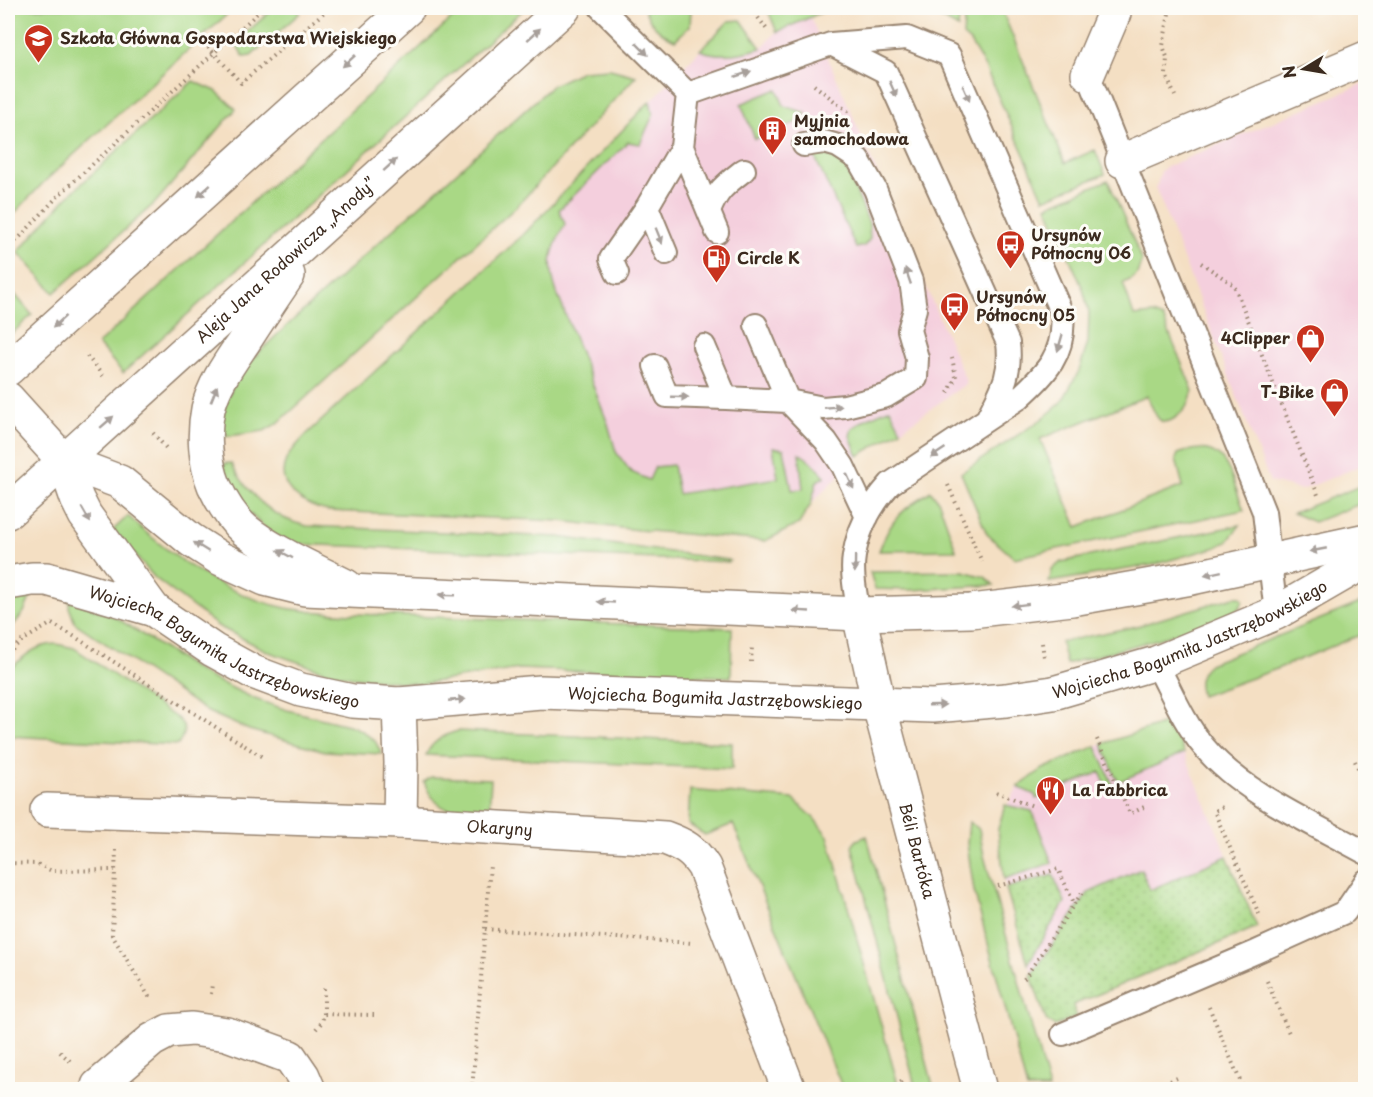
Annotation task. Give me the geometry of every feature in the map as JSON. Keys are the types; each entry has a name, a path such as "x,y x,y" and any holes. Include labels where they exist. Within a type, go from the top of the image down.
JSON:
{"street":[{"path":"8,369 408,8"},
{"name":"Aleja Jana Rodowicza „Anody”","path":"8,512 564,8"},
{"path":"1088,74 1114,13 1114,8"},
{"path":"1122,161 1365,58"},
{"path":"316,233 228,366 216,388 208,408 206,452 212,479 221,500 244,529 260,541 355,591"},
{"path":"8,399 63,461 85,515 154,610"},
{"name":"Wojciecha Bogumiła Jastrzębowskiego","path":"63,461 120,482 191,540 219,558 265,579 305,588 859,614 971,611 1072,599 1192,578 1365,540"},
{"name":"Wojciecha Bogumiła Jastrzębowskiego","path":"8,583 32,579 62,582 154,610 213,650 274,681 341,699 399,704 541,692 933,706 1006,700 1053,693 1156,663 1276,613 1365,561"},
{"name":"Béli Bartóka","path":"859,614 879,705 980,1089"},
{"path":"399,704 402,763 400,822"},
{"name":"Okaryny","path":"47,810 400,822 665,838 678,842 694,852 704,867 789,1089"},
{"path":"102,1089 98,1086 142,1046 169,1031 192,1029 227,1034 290,1057 309,1089"}],"lane":[{"path":"601,8 688,94"},
{"path":"688,94 831,44 907,38 949,55 1062,314 1064,328 1061,342 1055,358 1044,375 1019,398 890,484 877,498 867,517 854,557 859,614"},
{"path":"831,44 886,72 1008,343 1010,362 1005,381 986,420"},
{"path":"1088,74 1264,512 1276,613"},
{"path":"617,273 611,259 647,207 682,147 688,94"},
{"path":"655,366 667,396 788,401 823,408 845,406 886,396 916,378 917,358 909,330 915,309 911,281 875,189 858,159 838,146 824,142 804,145"},
{"path":"682,147 713,222 714,198 723,186 744,171"},
{"path":"647,207 666,253"},
{"path":"756,325 788,401 826,441 843,466 867,517"},
{"path":"705,346 726,398"},
{"path":"1156,663 1204,747 1228,770 1255,791 1365,853"},
{"path":"1063,1034 1345,912 1365,882"}],"path":[{"path":"8,250 58,196 263,8"},
{"path":"204,42 241,83 328,8"},
{"path":"1170,8 1163,46 1167,57 1166,75 1176,98"},
{"path":"1198,261 1234,285 1318,495"},
{"path":"87,356 110,384"},
{"path":"152,431 172,455"},
{"path":"52,624 54,614"},
{"path":"8,654 35,631 52,624"},
{"path":"52,624 264,758"},
{"path":"751,667 752,645"},
{"path":"1096,739 1130,814 1144,807"},
{"path":"1355,761 1365,786"},
{"path":"1255,791 1214,811 1261,920 1262,949 1289,1033"},
{"path":"996,792 1033,806"},
{"path":"115,812 112,935 169,1031"},
{"path":"472,1089 493,829"},
{"path":"8,863 37,864 52,871 115,870"},
{"path":"998,886 1058,869 1074,903"},
{"path":"1024,979 1083,891"},
{"path":"485,928 703,944 732,943"},
{"path":"1196,976 1244,1089"},
{"path":"290,1057 322,1022 324,987"},
{"path":"324,1014 374,1014"},
{"path":"1148,1089 1177,1078"},
{"path":"891,1089 905,1080"}],"shaded area":[{"path":"810,16 967,383 901,430 858,456 811,504 799,524 765,541 638,530 526,232 700,50 709,53 761,48 777,32"},
{"path":"1365,83 1365,464 1302,490 1270,482 1156,189 1161,171 1168,166"},
{"path":"1171,721 1257,927 1073,1005 1055,1026 1046,1020 1004,879 998,829 1001,816 1018,787 1043,769 1096,746"}],"green space":[{"path":"8,8 234,8 44,182 8,220"},
{"path":"274,8 295,8 300,13 251,56 244,57 235,43"},
{"path":"463,8 525,8 123,373 98,344"},
{"path":"644,8 691,8 690,26 675,40 656,27"},
{"path":"767,8 831,8 777,32"},
{"path":"920,8 960,8 958,28 925,9"},
{"path":"965,8 1001,8 1065,163 1095,150 1105,174 1044,199 985,67 970,42 963,36"},
{"path":"741,20 761,48 731,54 715,54 700,50 729,21"},
{"path":"610,69 636,76 517,206 278,423 264,431 221,437 228,396 252,360 272,340 553,85 582,71"},
{"path":"193,81 216,91 236,109 156,202 54,293 18,252 66,198"},
{"path":"777,89 784,106 806,113 802,120 755,139 741,104"},
{"path":"650,101 653,115 640,144 628,142 559,210 565,224 553,250 551,265 557,293 608,424 616,452 631,472 649,480 655,467 673,465 678,494 778,478 773,447 784,449 792,490 803,489 799,453 812,462 825,476 817,481 811,504 799,524 765,541 560,521 328,511 311,505 294,494 284,479 283,470 286,460 295,447 526,232"},
{"path":"824,154 845,165 869,223 870,239 864,246 856,248 814,155"},
{"path":"1108,180 1142,260 1137,274 1123,283 1134,316 1153,314 1163,318 1193,391 1186,408 1170,421 1161,421 1158,418 1147,396 1040,439 1077,527 1183,486 1176,459 1178,454 1194,449 1207,450 1224,461 1244,510 1014,558 987,534 961,473 1042,419 1061,403 1079,371 1088,342 1089,312 1083,289 1047,206"},
{"path":"8,286 32,315 8,337"},
{"path":"890,408 901,430 858,456 850,436 852,428"},
{"path":"231,463 245,485 262,503 294,523 307,526 558,537 730,560 729,562 296,544 273,536 239,503 222,464"},
{"path":"1365,484 1365,502 1314,522 1293,513"},
{"path":"931,491 939,502 956,550 879,551 888,530 899,516"},
{"path":"128,516 163,546 201,573 242,594 286,608 338,613 732,628 731,677 519,669 420,684 352,677 324,671 269,652 218,626 155,578 113,530"},
{"path":"1240,525 1228,541 1217,547 1152,565 1049,582 1052,570 1061,562"},
{"path":"963,571 985,577 994,585 912,590 875,589 870,572"},
{"path":"32,593 24,612 8,632 8,599"},
{"path":"1234,597 1241,597 1242,603 1226,616 1169,636 1066,664 1061,642 1137,626"},
{"path":"70,599 117,618 203,674 255,699 287,710 352,726 375,741 382,754 325,751 249,730 208,712 75,623 69,607"},
{"path":"1363,602 1365,604 1365,633 1274,670 1201,696 1199,678 1209,664"},
{"path":"56,644 74,648 178,719 184,731 178,745 8,736 8,671 35,649"},
{"path":"1171,721 1184,753 1118,782 1102,744"},
{"path":"458,731 732,743 732,769 426,755 439,739"},
{"path":"1096,746 1113,785 1107,788 1100,772 1036,799 1035,795 1018,787 1043,769"},
{"path":"431,777 491,779 489,814 458,812 442,807 424,782"},
{"path":"690,790 793,799 813,817 828,836 897,1081 885,1089 843,1089 733,824 705,835 688,824"},
{"path":"1005,805 1032,811 1052,863 1004,879 998,829"},
{"path":"969,822 979,829 984,856 1049,1089 1027,1089 974,891 967,843"},
{"path":"867,836 934,1089 916,1089 852,846 857,840"},
{"path":"1227,856 1257,927 1073,1005 1076,1017 1055,1026 1046,1020 1031,976 1088,893 1141,869 1150,890"},
{"path":"1053,875 1065,902 1028,964 1006,888"}],"place":[{"name":"Szkoła Główna Gospodarstwa Wiejskiego","path":"39,64"},
{"name":"Myjnia samochodowa","path":"773,156"},
{"name":"Ursynów Północny 06","path":"1010,270"},
{"name":"Circle K","path":"716,284"},
{"name":"Ursynów Północny 05","path":"955,332"},
{"name":"4Clipper","path":"1311,364"},
{"name":"T-Bike","path":"1335,418"},
{"name":"La Fabbrica","path":"1051,816"}]}
